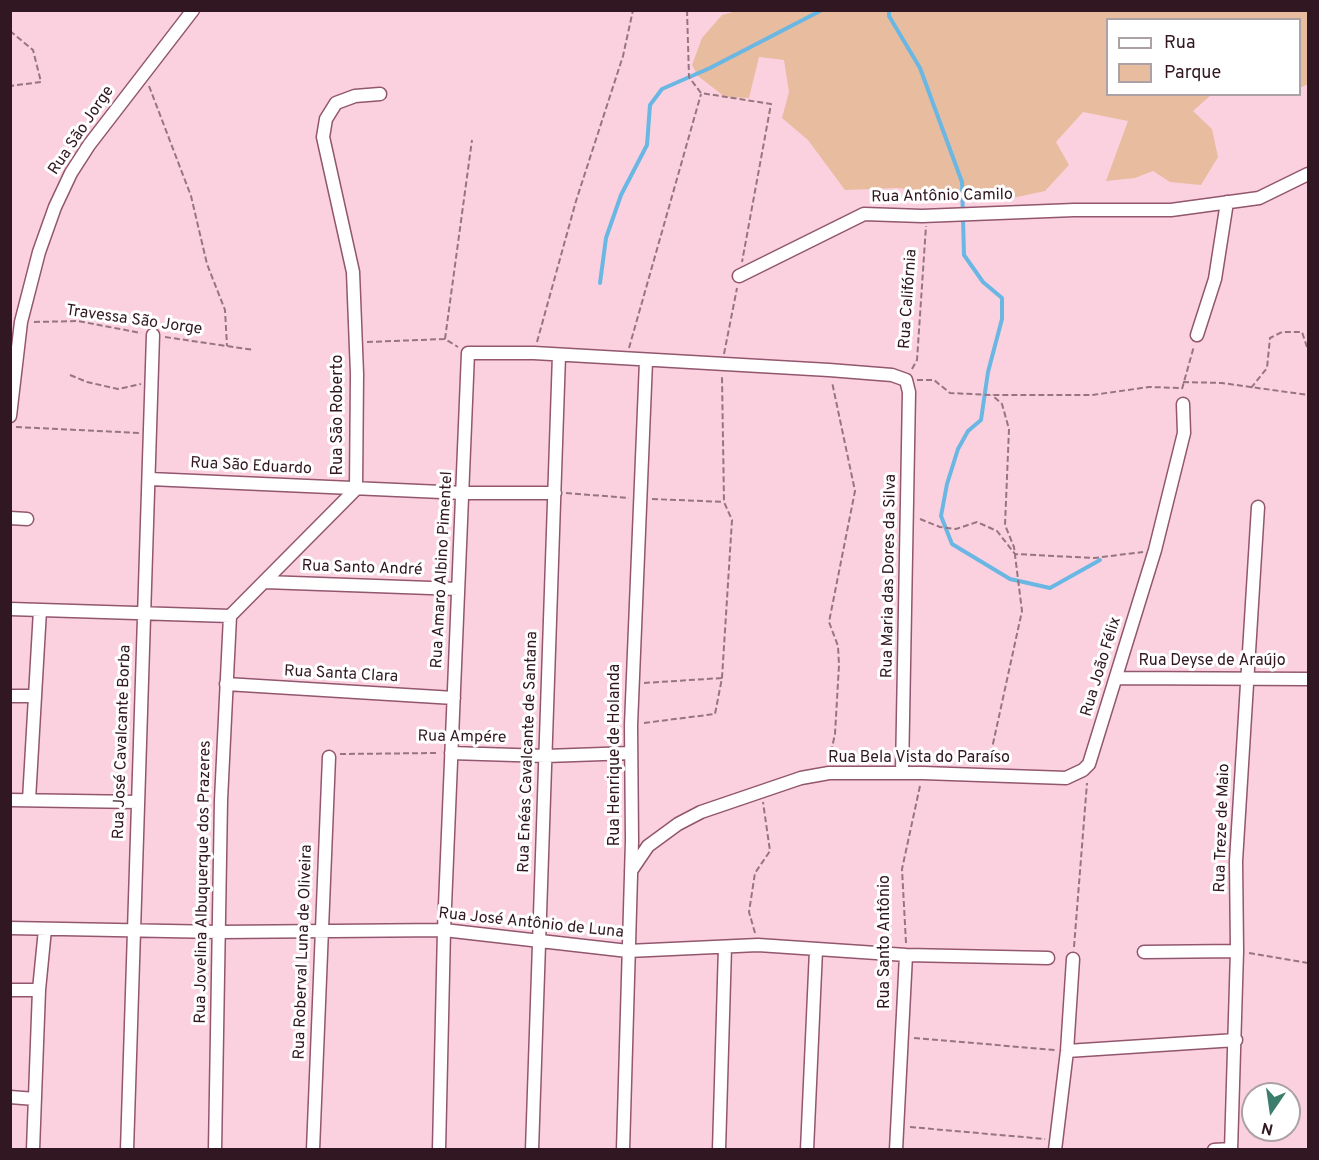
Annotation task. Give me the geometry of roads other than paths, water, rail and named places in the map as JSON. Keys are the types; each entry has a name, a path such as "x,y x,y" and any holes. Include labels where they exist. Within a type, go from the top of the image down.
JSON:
{"street":[{"name":"Rua São Jorge","path":"10,416 21,322 39,252 55,207 71,173 143,72 193,10"},
{"name":"Rua São Roberto","path":"230,616 356,489 357,374 353,272 323,137 326,118 336,103 355,96 381,94"},
{"name":"Rua Antônio Camilo","path":"739,276 864,214 927,216 1074,210 1171,210 1259,198 1308,174"},
{"path":"1197,335 1215,279 1227,202"},
{"name":"Rua José Cavalcante Borba","path":"127,1149 153,335"},
{"name":"Rua Amaro Albino Pimentel","path":"439,1149 444,930 464,493 468,353 559,355"},
{"path":"559,355 646,361"},
{"name":"Rua Enéas Cavalcante de Santana","path":"532,1149 537,939 546,756 559,355"},
{"name":"Rua Maria das Dores da Silva","path":"646,361 829,370 892,375 906,380 909,392 908,513 902,772"},
{"name":"Rua Henrique de Holanda","path":"623,1149 631,872 632,683 646,361"},
{"name":"Rua João Félix","path":"1089,764 1155,550 1185,433 1183,404"},
{"name":"Rua São Eduardo","path":"150,479 464,493 555,493"},
{"name":"Rua Treze de Maio","path":"1231,1149 1236,1040 1236,861 1258,507"},
{"path":"10,518 27,519"},
{"name":"Rua Santo André","path":"265,582 458,589"},
{"path":"10,609 230,616"},
{"path":"29,800 33,696 40,610"},
{"name":"Rua Jovelina Albuquerque dos Prazeres","path":"215,1149 221,800 230,616"},
{"name":"Rua Deyse de Araújo","path":"1116,678 1308,679"},
{"name":"Rua Santa Clara","path":"226,684 454,698"},
{"path":"10,696 33,696"},
{"name":"Rua Ampére","path":"451,753 546,756 631,753"},
{"name":"Rua Roberval Luna de Oliveira","path":"313,1149 329,757"},
{"name":"Rua Bela Vista do Paraíso","path":"631,872 648,846 678,824 701,812 801,778 829,773 923,772 1066,778 1076,775 1089,764"},
{"path":"10,800 138,802"},
{"name":"Rua José Antônio de Luna","path":"10,928 220,932 444,930 628,951 758,945 906,955 1048,958"},
{"path":"33,1149 39,990 45,929"},
{"path":"719,1149 725,946"},
{"path":"807,1149 816,950"},
{"path":"1144,952 1237,951"},
{"name":"Rua Santo Antônio","path":"896,1149 906,955"},
{"path":"1055,1145 1066,1051 1073,959"},
{"path":"10,990 39,990"},
{"path":"1066,1051 1236,1040"},
{"path":"10,1097 35,1099"},
{"path":"1214,1149 1231,1149"}],"waterway":[{"path":"600,283 606,238 621,195 647,145 650,105 662,89 710,68 822,10"},
{"path":"889,10 889,16 920,68 962,182 964,255 983,282 1002,298 1002,319 988,372 981,420 968,431 958,449 947,484 941,516 952,544 1010,579 1050,588 1100,560"}]}
